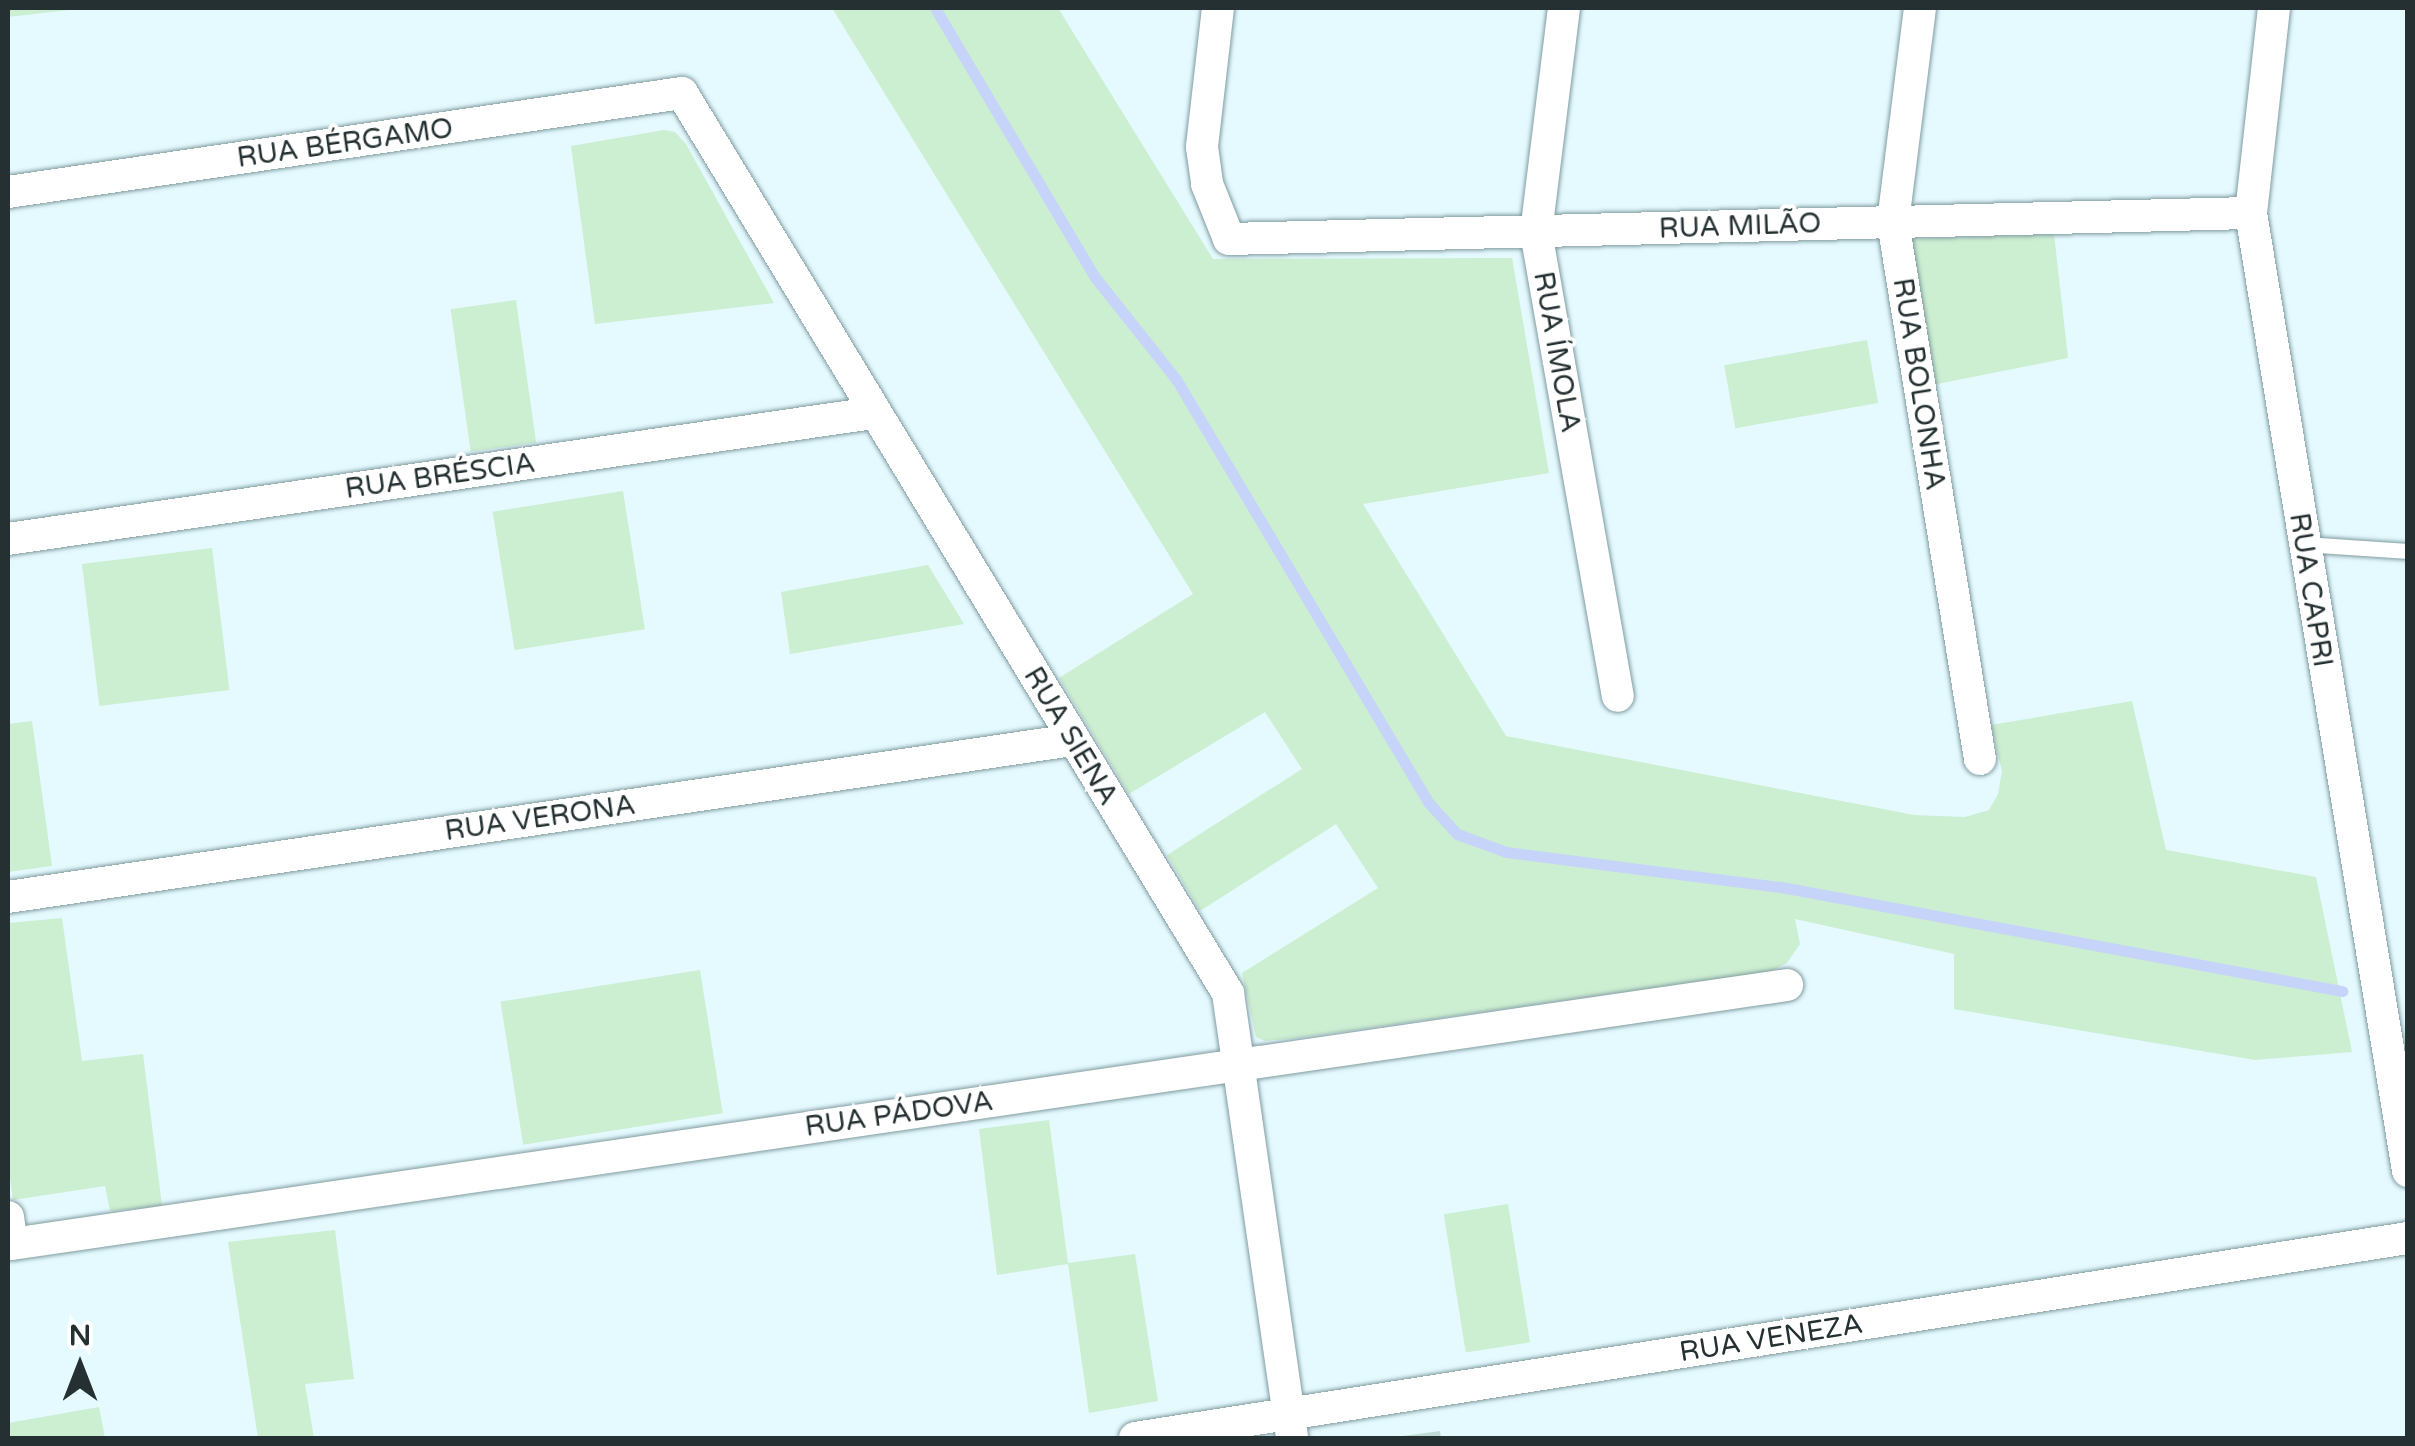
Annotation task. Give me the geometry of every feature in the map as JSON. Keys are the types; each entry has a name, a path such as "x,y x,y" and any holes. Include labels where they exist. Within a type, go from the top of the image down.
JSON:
{"street":[{"name":"RUA MILÃO","path":"1218,8 1202,147 1207,184 1229,239 2250,213"},
{"name":"RUA ÍMOLA","path":"1564,8 1536,232 1618,696"},
{"name":"RUA BOLONHA","path":"1920,8 1893,222 1980,758"},
{"name":"RUA CAPRI","path":"2274,8 2250,213 2408,1170"},
{"name":"RUA BÉRGAMO","path":"8,192 682,93"},
{"name":"RUA SIENA","path":"682,93 1228,993 1290,1426"},
{"name":"RUA BRÉSCIA","path":"8,538 874,413"},
{"name":"RUA VERONA","path":"8,897 1072,740"},
{"name":"RUA PÁDOVA","path":"10,1230 1238,1065 1787,984"},
{"name":"RUA VENEZA","path":"1135,1438 1290,1426 2408,1238"}],"lane":[{"path":"2304,544 2408,551"}],"green space":[{"path":"8,8 86,8 8,17"},
{"path":"832,8 1058,8 1213,259 1512,258 1549,473 1363,504 1506,736 1914,815 1965,817 1989,810 1998,794 2002,771 1991,725 2132,701 2166,850 2316,877 2352,1052 2255,1060 1954,1009 1954,954 1795,919 1800,944 1787,963 1772,971 1298,1038 1265,1041 1256,1037 1242,973 1378,888 1336,824 1200,911 1167,855 1302,769 1265,712 1129,794 1059,678 1193,594"},
{"path":"664,130 675,132 686,144 774,303 595,324 571,146"},
{"path":"2054,234 2068,358 1927,386 1908,239"},
{"path":"516,300 536,443 471,452 451,309"},
{"path":"1867,340 1878,403 1735,428 1724,365"},
{"path":"623,491 645,629 515,650 493,512"},
{"path":"212,548 229,690 99,706 82,564"},
{"path":"928,565 964,624 790,654 781,592"},
{"path":"32,721 52,866 8,872 8,724"},
{"path":"62,918 82,1061 143,1054 162,1206 110,1211 105,1186 13,1200 8,1163 8,923"},
{"path":"700,970 723,1113 523,1145 500,1002"},
{"path":"1049,1120 1068,1263 1135,1254 1158,1401 1089,1413 1068,1264 997,1275 979,1129"},
{"path":"1508,1204 1530,1342 1466,1352 1444,1214"},
{"path":"335,1230 354,1379 305,1384 314,1438 258,1438 228,1242"},
{"path":"99,1407 105,1438 8,1438 8,1423"}],"building":[{"path":"1440,1431 1441,1438 1403,1438 1403,1436"}],"waterway":[{"path":"935,8 1094,276 1176,379 1429,803 1457,834 1506,852 1781,887 2342,991"}]}
